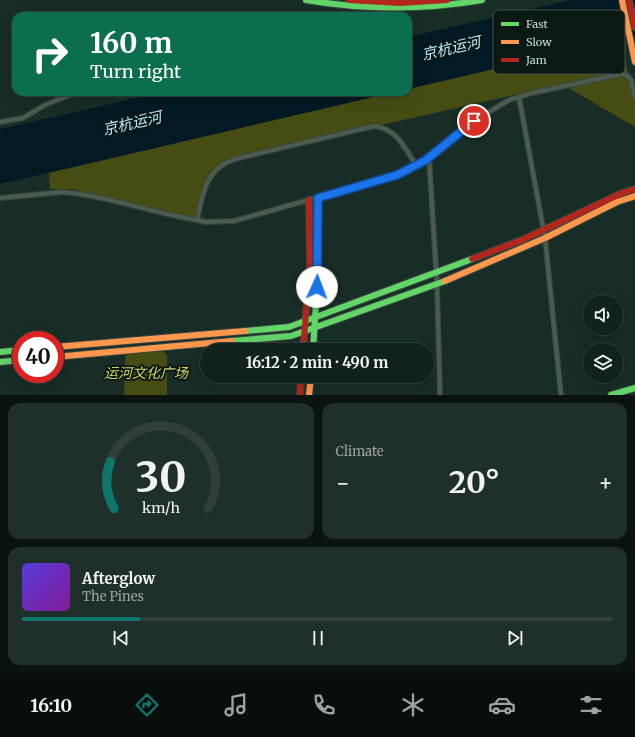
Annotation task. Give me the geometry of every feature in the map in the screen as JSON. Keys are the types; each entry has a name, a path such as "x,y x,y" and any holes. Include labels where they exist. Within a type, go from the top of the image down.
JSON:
{"street":[{"path":"306,0 338,6 371,8 407,8 482,0"},
{"path":"349,0 400,3 447,0"},
{"path":"622,0 624,10"},
{"path":"629,0 635,27"},
{"path":"625,14 635,62"},
{"path":"0,198 63,192 74,193 112,200 177,217 206,222 234,221 397,175 429,158 484,114 509,100 532,93 621,74 628,76 631,80 635,98"},
{"path":"0,122 23,118 45,105 67,96"},
{"path":"519,97 546,238 561,395"},
{"path":"197,220 207,182 213,172 225,162 247,156 374,126 389,130 395,134 416,165"},
{"path":"429,158 436,272 440,395"},
{"path":"64,346 289,327 306,322 522,240 622,193 635,189"},
{"path":"64,356 291,336 436,284 546,238 617,202 635,196"},
{"path":"314,343 318,271 318,198"},
{"path":"304,343 310,264 309,200"},
{"path":"0,352 12,351"},
{"path":"0,362 12,361"},
{"path":"300,395 301,383"},
{"path":"309,395 310,383"},
{"path":"611,395 635,388"}],"green space":[{"path":"625,60 635,101 635,127 562,84 228,160 212,170 205,181 196,218 177,215 72,189 50,189 49,173 377,96 412,96 412,88 493,69 493,74 625,74"},
{"name":"运河文化广场","path":"160,351 167,355 167,395 124,395 125,358 127,354 132,352"}],"water":[{"path":"571,0 635,0 635,36 625,38 625,10 527,10"},
{"name":"京杭运河","path":"493,18 493,69 412,88 412,36"},
{"name":"京杭运河","path":"145,96 378,96 0,184 0,129"}],"traffic: fast":[{"path":"306,0 350,6 394,8 438,6 482,0"},
{"path":"313,343 318,271 318,197"},
{"path":"245,331 289,327 472,259"},
{"path":"232,341 291,336 445,281"},
{"path":"0,352 12,351"},
{"path":"0,362 12,361"},
{"path":"611,395 635,388"}],"traffic: slow":[{"path":"622,0 624,10"},
{"path":"625,14 635,62"},
{"path":"445,281 545,238 617,202 635,196"},
{"path":"64,346 245,331"},
{"path":"64,356 232,341"},
{"path":"309,395 310,383"}],"traffic: jam":[{"path":"349,0 400,3 447,0"},
{"path":"629,0 635,27"},
{"path":"472,259 522,240 622,193 635,189"},
{"path":"304,343 310,264 309,200"},
{"path":"300,395 301,383"}],"route":[{"path":"317,287 318,198 397,175 408,170 426,160 474,121"}]}
